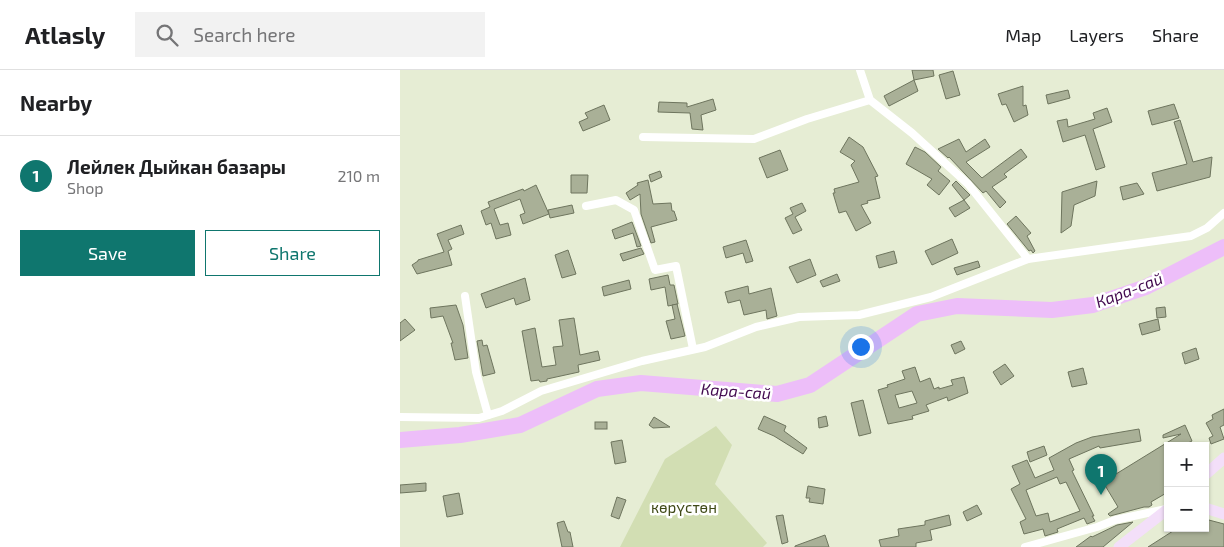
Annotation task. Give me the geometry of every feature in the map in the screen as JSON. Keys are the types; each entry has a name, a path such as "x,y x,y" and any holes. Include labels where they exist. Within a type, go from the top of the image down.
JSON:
{"main road":[{"path":"1209,471 1224,458"},
{"path":"1209,509 1224,514"},
{"path":"1119,547 1164,512"}],"street":[{"path":"860,70 870,100 912,133 968,184 1028,259"},
{"path":"643,138 754,139 806,119 870,100"},
{"path":"586,206 616,200 634,210 655,270 676,266 693,349"},
{"path":"400,417 479,418 502,411 541,391 642,361 705,347 756,327 799,317 859,315 931,297 1028,259 1191,236 1207,228 1224,213"},
{"path":"465,296 476,372 488,415"},
{"path":"1025,547 1097,527 1115,520 1164,510"}],"green space":[{"name":"көрүстөн","path":"716,426 732,445 715,484 767,543 763,547 620,547 665,459"}],"building":[{"path":"912,70 933,70 934,76 914,80"},
{"path":"953,71 960,95 946,99 939,75"},
{"path":"914,80 918,91 889,106 884,96"},
{"path":"1023,86 1023,106 1026,105 1028,115 1014,122 1006,104 1002,105 998,94"},
{"path":"1068,90 1070,98 1048,104 1046,95"},
{"path":"713,99 716,110 701,115 703,130 692,129 690,113 658,112 659,102 687,103 687,107"},
{"path":"1174,104 1179,118 1152,125 1148,111"},
{"path":"604,105 610,120 583,131 579,122 588,118 585,113"},
{"path":"1107,108 1112,122 1093,129 1105,167 1096,170 1085,135 1063,142 1057,121 1067,119 1068,127 1095,119 1093,113"},
{"path":"1180,120 1193,162 1212,157 1210,177 1157,191 1152,173 1187,164 1174,122"},
{"path":"849,137 863,147 878,176 875,177 880,198 867,201 868,203 861,205 871,223 856,231 846,211 839,213 833,193 835,193 834,189 859,182 851,165 855,161 840,152"},
{"path":"959,139 966,152 985,139 990,147 966,162 982,178 1021,149 1027,157 1004,174 1007,177 992,187 1006,202 1000,208 986,191 983,193 949,157 938,149"},
{"path":"915,147 925,152 941,167 938,171 950,181 939,195 927,185 932,179 906,164"},
{"path":"780,150 788,170 767,178 759,158"},
{"path":"660,171 662,177 651,182 649,175"},
{"path":"571,175 588,175 587,193 571,193"},
{"path":"648,180 653,204 671,203 672,211 674,211 677,220 651,227 655,242 651,243 641,214 640,194 630,200 626,193 638,185 637,183"},
{"path":"956,181 970,195 964,200 952,185"},
{"path":"1097,181 1095,196 1074,205 1071,226 1061,233 1062,192"},
{"path":"1137,183 1144,194 1123,200 1120,187"},
{"path":"536,185 549,214 523,224 520,215 525,213 520,199 494,209 500,225 508,223 511,235 496,239 491,223 486,225 481,211 490,207 488,202 523,189 524,191"},
{"path":"964,200 970,208 955,217 949,208"},
{"path":"802,203 806,211 795,217 802,230 793,234 785,218 793,214 790,208"},
{"path":"572,205 574,213 550,218 548,210"},
{"path":"1016,216 1031,233 1027,236 1035,251 1033,253 1031,250 1029,251 1007,224"},
{"path":"632,222 641,246 637,247 633,233 615,239 612,230"},
{"path":"461,225 464,234 448,240 452,249 448,251 452,265 417,274 412,265 418,260 444,252 437,234"},
{"path":"952,239 958,253 932,265 925,251"},
{"path":"746,240 753,261 746,263 743,253 726,258 723,247"},
{"path":"641,248 644,254 623,261 620,254"},
{"path":"568,250 576,274 562,278 555,255"},
{"path":"894,251 897,263 879,268 876,256"},
{"path":"810,259 816,275 797,283 789,267"},
{"path":"978,261 980,267 957,275 954,268"},
{"path":"837,274 840,281 823,287 820,281"},
{"path":"668,275 670,285 674,285 678,304 668,306 665,287 651,290 649,279"},
{"path":"525,278 530,300 516,305 514,298 486,308 481,294"},
{"path":"629,280 631,289 604,296 602,287"},
{"path":"748,286 749,294 771,288 777,316 767,319 766,310 744,315 740,300 728,303 725,292"},
{"path":"677,304 685,336 671,339 666,321 675,319 672,305"},
{"path":"456,305 463,325 468,358 455,360 451,343 453,343 443,316 431,318 430,308"},
{"path":"1165,307 1166,317 1157,318 1156,308"},
{"path":"574,318 580,355 598,351 600,360 578,365 579,372 547,379 547,381 531,381 522,331 535,328 542,367 556,365 553,347 563,346 559,320"},
{"path":"405,319 415,330 400,341 400,323"},
{"path":"1158,319 1160,330 1142,335 1139,324"},
{"path":"482,340 483,346 487,345 495,373 483,376 477,341"},
{"path":"961,341 965,349 955,354 951,345"},
{"path":"1196,348 1199,359 1185,364 1182,353"},
{"path":"1005,364 1014,376 1001,385 993,372"},
{"path":"915,367 920,382 930,378 934,389 953,385 951,380 964,377 968,393 948,401 947,397 926,405 929,411 912,416 913,419 888,424 878,390 905,379 902,371","holes":["912,391 917,403 899,408 895,395"]},
{"path":"1083,368 1087,384 1072,387 1068,372"},
{"path":"863,400 871,433 859,436 851,403"},
{"path":"1224,409 1224,425 1220,427 1224,439 1211,444 1209,438 1213,436 1206,423 1213,419 1212,415"},
{"path":"764,416 786,426 784,431 807,448 803,454 774,436 758,429"},
{"path":"826,416 828,426 819,428 818,418"},
{"path":"654,417 670,427 653,428 649,425"},
{"path":"595,422 607,422 607,429 595,429"},
{"path":"1185,425 1192,441 1168,442 1181,434 1163,438 1163,435"},
{"path":"1139,429 1141,441 1100,448 1099,446 1069,459 1074,470 1072,471 1095,521 1087,524 1084,518 1057,529 1058,532 1045,536 1043,529 1024,534 1020,522 1026,519 1011,489 1020,484 1012,466 1027,460 1035,478 1054,470 1049,458 1076,443 1092,437","holes":["1057,477 1060,484 1066,482 1080,511 1050,522 1048,513 1036,516 1026,490"]},
{"path":"622,440 626,462 615,464 611,442"},
{"path":"1164,444 1164,494 1151,502 1152,505 1149,507 1110,516 1108,514 1118,507 1103,482"},
{"path":"1044,446 1047,455 1030,462 1027,452"},
{"path":"426,483 426,491 400,493 400,485"},
{"path":"808,486 825,489 823,504 809,502 810,498 806,498"},
{"path":"459,493 463,514 447,517 443,496"},
{"path":"617,497 626,500 619,519 611,516"},
{"path":"977,505 982,514 967,521 963,512"},
{"path":"783,515 788,542 782,544 776,516"},
{"path":"949,515 951,525 930,530 932,540 916,543 916,547 881,547 879,540 899,536 898,529 925,525 925,521"},
{"path":"1209,520 1224,524 1224,547 1148,547 1171,532 1209,532"},
{"path":"564,521 568,532 570,532 573,547 562,547 557,523"},
{"path":"1133,522 1103,547 1076,547 1091,536 1117,525"},
{"path":"825,535 829,547 795,547 795,546"}],"waterway":[{"name":"Кара-сай","path":"400,440 460,435 520,425 597,389 641,383 777,394 810,385 917,314 957,306 1052,310 1093,305 1146,287 1224,247"}],"place":[{"name":"Лейлек Дыйкан базары","path":"1101,495"}]}
